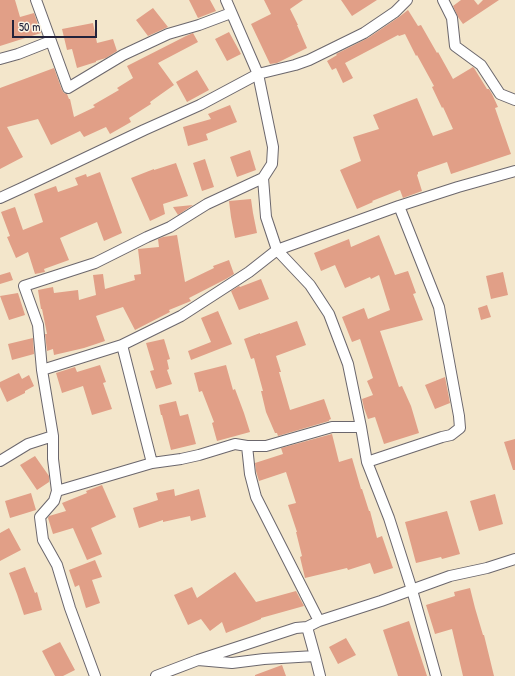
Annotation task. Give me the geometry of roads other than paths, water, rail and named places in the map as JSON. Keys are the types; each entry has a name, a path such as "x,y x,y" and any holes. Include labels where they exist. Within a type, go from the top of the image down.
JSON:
{"street":[{"path":"36,0 68,88 123,55 168,34 199,25 231,13"},
{"path":"95,676 70,608 57,565 43,540 40,517 54,500 57,491 53,459 53,436 42,370 38,325 24,286 95,263 146,237 170,227 207,204 263,178 272,164 273,147 258,74 226,0"},
{"path":"0,198 200,105 258,74 309,60 364,33 395,12 407,0"},
{"path":"444,0 452,18 455,46 481,64 500,94 515,100"},
{"path":"0,59 18,54 51,41"},
{"path":"42,370 122,345 181,316 249,272 277,250 399,206 515,171"},
{"path":"263,178 266,217 277,250 310,285 329,314 348,364 361,427 366,462 389,518 412,590 436,676"},
{"path":"366,462 442,437 451,436 460,428 440,307 399,206"},
{"path":"122,345 152,463"},
{"path":"57,491 152,463 199,455 236,444 247,446 266,446 332,427 361,427"},
{"path":"0,461 28,444 53,436"},
{"path":"247,446 250,474 256,497 319,621"},
{"path":"156,676 198,660 296,628 307,627 319,621 450,576 487,568 515,559"},
{"path":"307,627 320,676"},
{"path":"198,660 232,663 264,659 315,656"}]}
